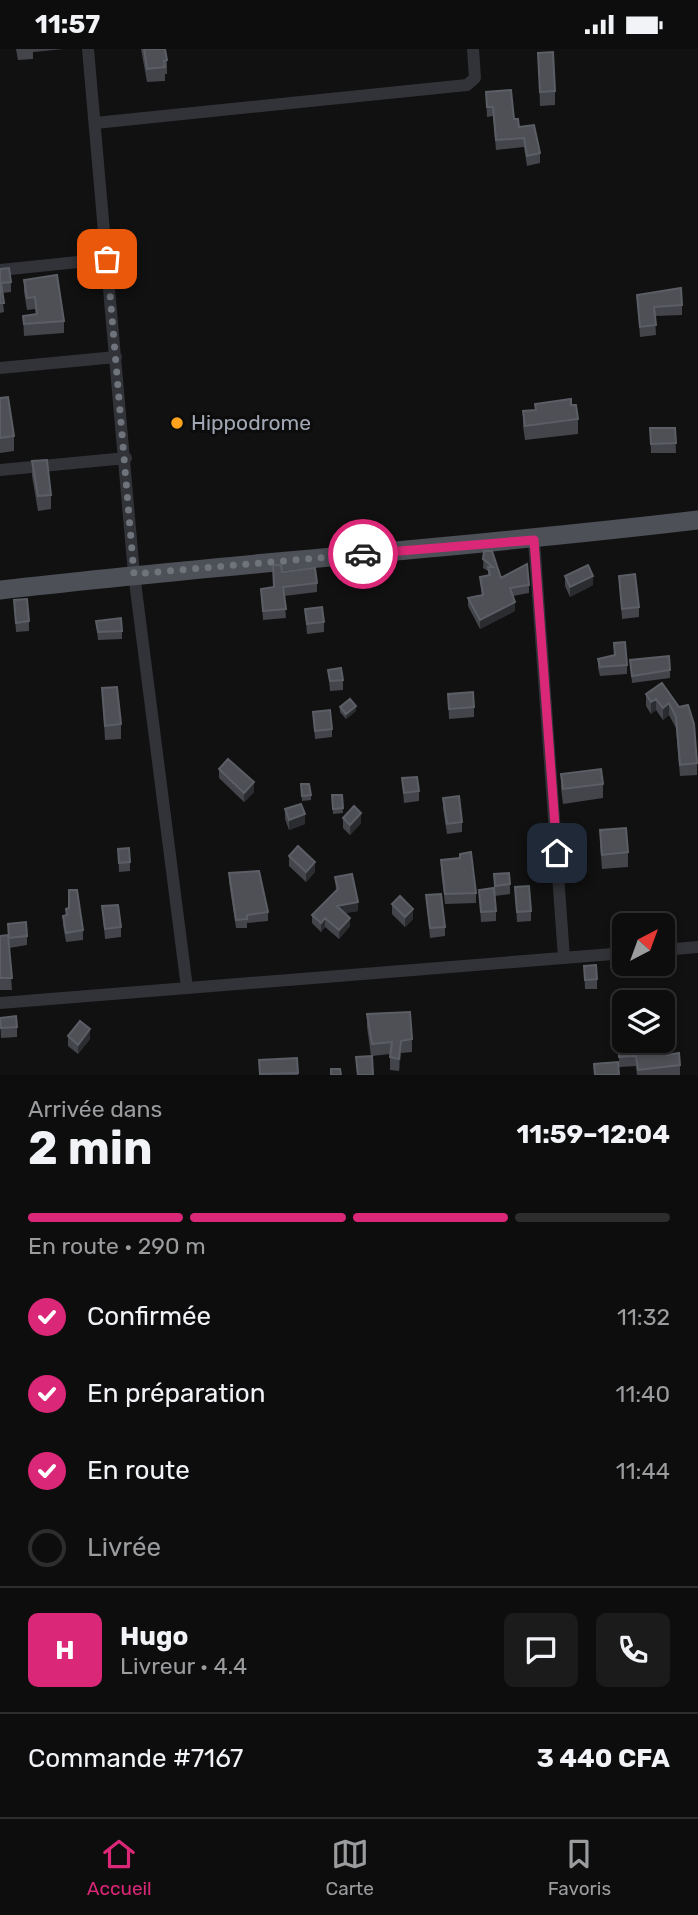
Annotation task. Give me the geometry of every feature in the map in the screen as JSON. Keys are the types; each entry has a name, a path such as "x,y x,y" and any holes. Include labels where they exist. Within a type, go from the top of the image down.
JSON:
{"main road":[{"path":"0,590 134,574 534,540 698,520"}],"street":[{"path":"88,49 134,574 187,988"},
{"path":"95,123 467,85 475,78 473,49"},
{"path":"0,270 107,259"},
{"path":"0,369 116,357"},
{"path":"0,470 125,458"},
{"path":"534,540 564,958"},
{"path":"676,949 698,947"},
{"path":"0,1003 612,954"}],"building":[{"path":"144,49 165,49 165,67 147,69"},
{"path":"553,52 555,91 540,92 538,53"},
{"path":"511,90 514,119 518,119 519,127 534,125 540,153 527,156 524,138 496,140 493,107 487,107 486,92"},
{"path":"9,268 11,282 1,283 4,303 0,303 0,269"},
{"path":"57,275 64,321 24,324 23,316 37,314 35,297 27,298 24,280"},
{"path":"681,288 682,305 654,307 656,325 640,327 637,295"},
{"path":"8,397 14,436 0,438 0,398"},
{"path":"571,399 571,405 576,405 578,419 525,426 523,411 536,410 535,404"},
{"path":"650,428 675,428 676,443 651,444"},
{"path":"47,460 51,495 38,496 32,461"},
{"path":"484,551 492,551 501,578 527,564 529,585 510,588 515,602 480,620 468,598 483,595 480,577 490,575 488,567 493,567 483,559"},
{"path":"273,565 281,565 282,572 315,568 317,583 283,587 286,609 263,611 261,589 274,587"},
{"path":"588,565 593,576 570,587 565,576"},
{"path":"635,574 639,607 622,609 619,576"},
{"path":"27,599 29,621 16,623 14,600"},
{"path":"322,607 324,622 307,624 305,609"},
{"path":"121,618 122,631 98,632 96,621"},
{"path":"625,642 627,665 600,667 598,659 615,655 614,643"},
{"path":"669,656 670,670 632,676 630,660"},
{"path":"341,668 343,680 330,681 328,670"},
{"path":"662,683 679,707 688,705 694,724 697,763 680,765 676,717 669,703 663,708 656,699 651,702 646,694"},
{"path":"117,687 121,724 105,726 102,688"},
{"path":"473,692 474,707 449,709 448,694"},
{"path":"350,699 356,706 346,714 340,707"},
{"path":"330,710 332,729 315,731 313,712"},
{"path":"228,759 254,782 244,793 219,769"},
{"path":"601,769 603,784 563,789 561,774"},
{"path":"417,777 419,791 404,793 402,778"},
{"path":"301,784 309,784 311,795 302,796"},
{"path":"332,795 342,795 343,808 333,809"},
{"path":"459,796 462,822 447,824 443,798"},
{"path":"301,804 305,814 289,820 285,809"},
{"path":"354,806 361,813 350,825 343,818"},
{"path":"626,828 628,852 602,855 600,830"},
{"path":"298,846 315,862 306,872 289,856"},
{"path":"129,848 130,862 119,863 118,849"},
{"path":"471,852 476,893 445,894 441,860 460,858 460,854"},
{"path":"259,871 268,912 247,915 247,919 236,920 229,873"},
{"path":"509,873 510,884 495,886 494,874"},
{"path":"352,874 358,902 337,906 350,918 339,930 325,918 321,923 312,915 338,889 335,877"},
{"path":"529,886 531,911 517,912 515,887"},
{"path":"494,888 496,911 481,912 479,890"},
{"path":"69,890 77,890 83,930 66,933 63,916 67,915 66,909 69,908"},
{"path":"441,894 445,927 430,928 426,895"},
{"path":"400,896 413,909 405,917 392,904"},
{"path":"118,905 121,927 105,929 102,906"},
{"path":"26,922 27,936 9,938 8,924"},
{"path":"8,935 12,978 0,978 0,936"},
{"path":"596,965 597,979 585,980 584,966"},
{"path":"410,1012 412,1039 401,1041 399,1059 390,1057 392,1042 372,1044 367,1014"},
{"path":"16,1016 17,1027 1,1028 0,1018"},
{"path":"80,1021 90,1029 78,1045 68,1036"},
{"path":"619,1053 679,1053 680,1065 638,1070 636,1056 619,1057"},
{"path":"372,1056 373,1075 358,1075 356,1057"},
{"path":"297,1058 298,1073 260,1074 259,1060"},
{"path":"618,1062 619,1075 595,1075 594,1064"},
{"path":"331,1069 340,1069 341,1075 331,1075"}],"way so far":[{"path":"107,259 134,574 363,554"}],"place":[{"name":"Hippodrome","path":"177,423"}],"route":[{"path":"363,554 534,540 557,853"}]}
